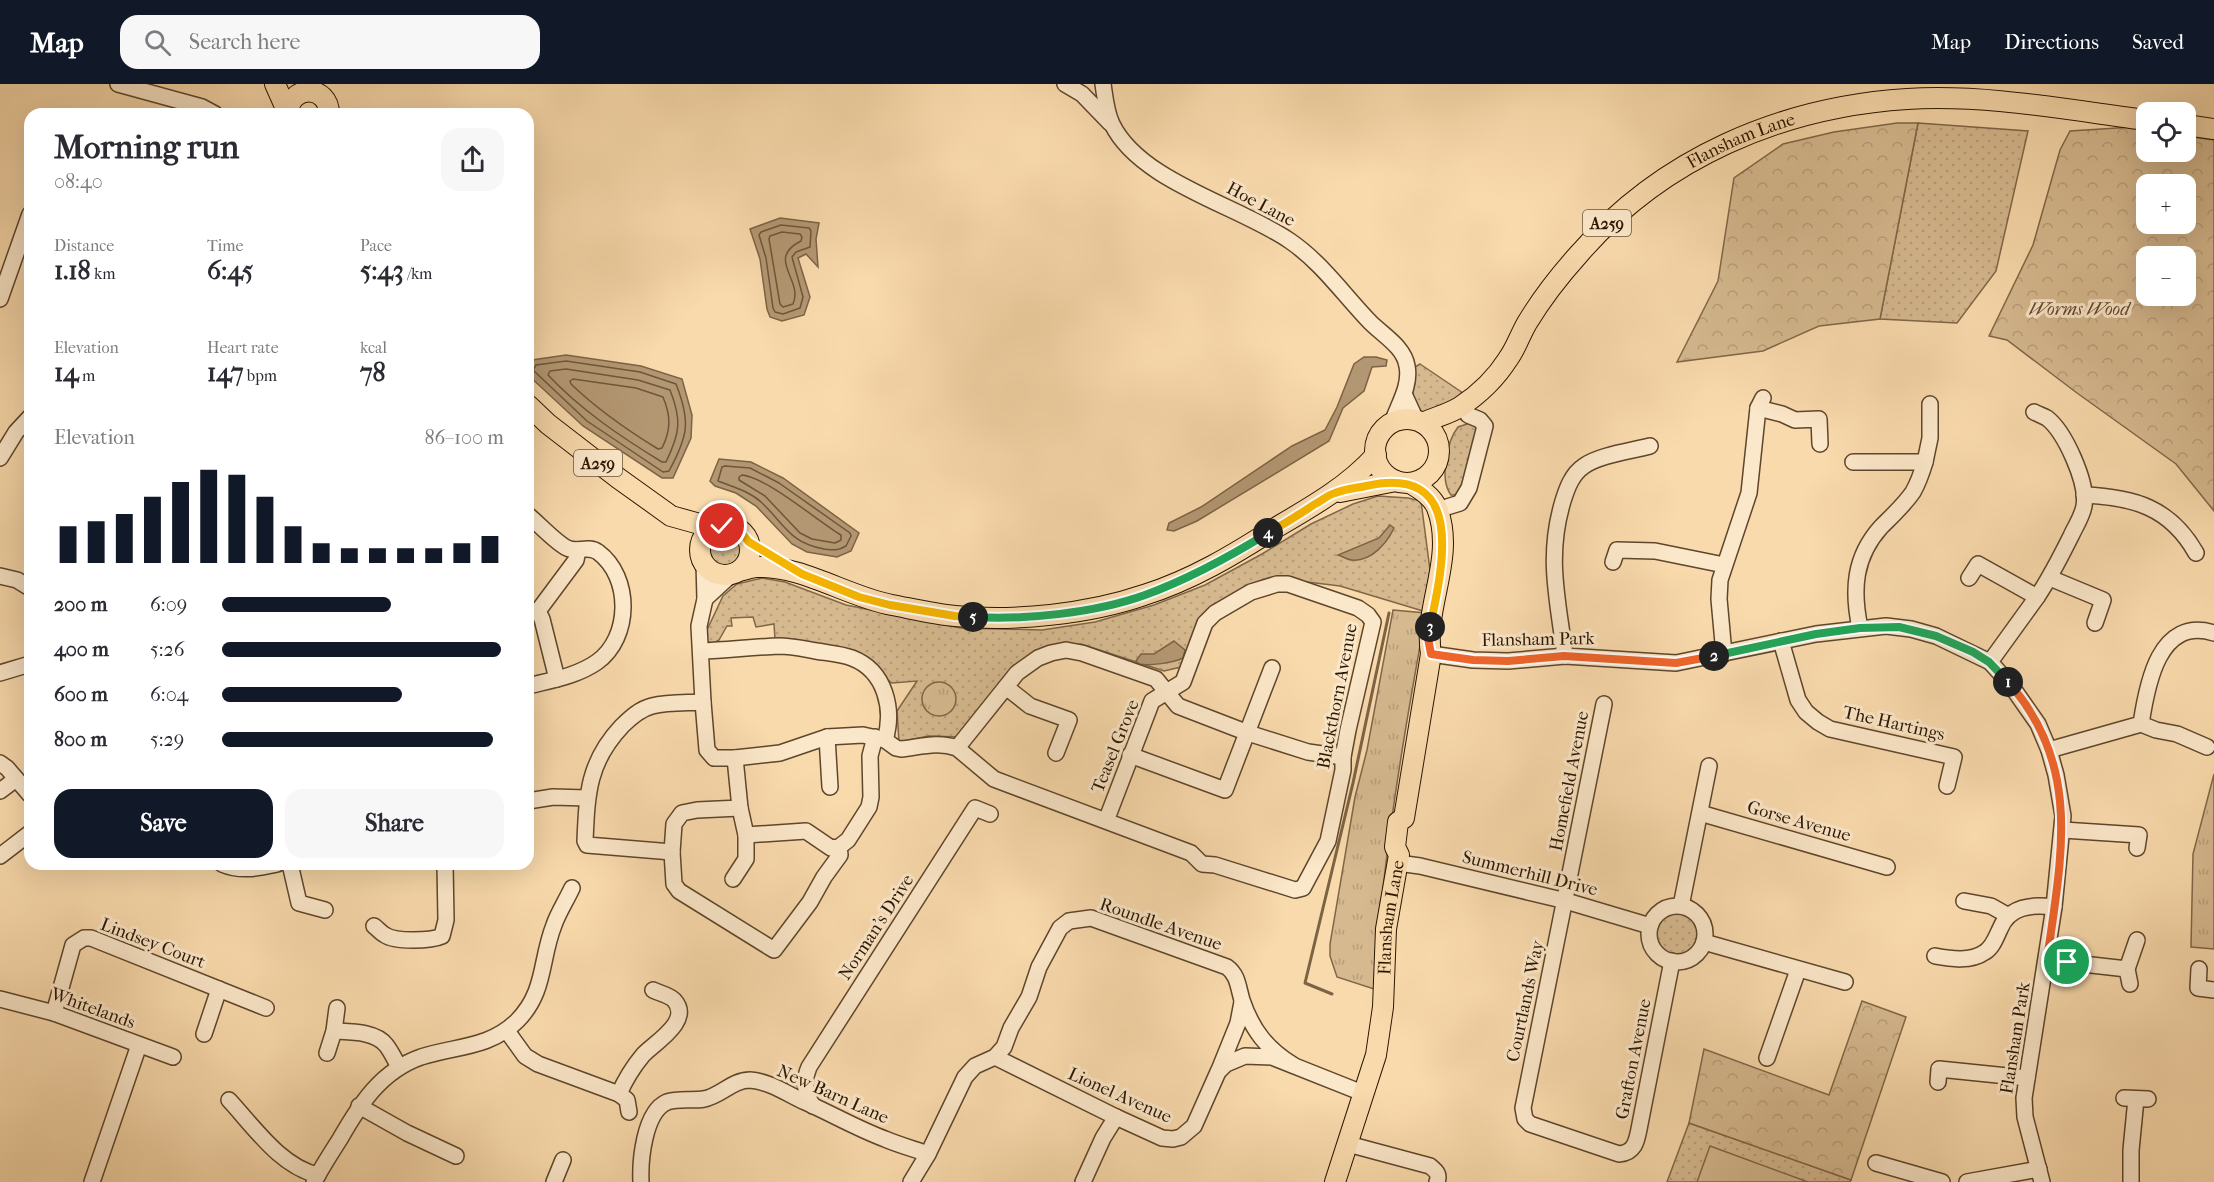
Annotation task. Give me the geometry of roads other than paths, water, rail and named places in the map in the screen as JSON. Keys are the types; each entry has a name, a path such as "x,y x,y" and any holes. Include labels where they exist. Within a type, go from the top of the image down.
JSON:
{"main road":[{"path":"275,84 285,108"},
{"path":"289,108 300,88 324,98 328,108"},
{"name":"Flansham Lane","path":"1420,422 1459,408 1489,383 1508,359 1546,294 1588,242 1615,215 1680,166 1737,138 1812,112 1857,104 1908,99 1963,100 2136,119"},
{"path":"2196,126 2214,129"},
{"name":"Flansham Lane","path":"1439,446 1444,433 1450,426 1485,401 1501,383 1506,374 1508,359"},
{"name":"A259","path":"534,411 618,478 671,516 703,560"},
{"path":"1334,493 1403,482 1425,478 1435,467 1440,453 1431,429 1420,422 1400,420 1392,423 1379,436 1376,455 1382,471 1403,482"},
{"path":"802,574 757,567 736,573 716,573 703,560 703,540 714,528 730,526 744,534 749,542 802,574 859,597 890,605 955,616 1004,619 1085,609 1143,596 1209,568 1334,493 1376,455"},
{"name":"Flansham Lane","path":"1431,654 1441,642 1453,561 1453,535 1435,467"},
{"name":"Flansham Lane","path":"1335,1182 1365,1094 1380,1033 1386,929 1398,859 1395,848 1398,822 1404,818 1431,654 1428,638 1443,563 1442,535 1437,507 1425,492 1403,482"},
{"name":"A259","path":"671,516 714,528"},
{"path":"736,573 749,558 749,542"}],"street":[{"path":"118,84 204,108"},
{"name":"Hoe Lane","path":"1070,86 1092,87 1097,84"},
{"name":"Hoe Lane","path":"1103,84 1112,125"},
{"name":"Hoe Lane","path":"1070,86 1112,125 1135,153 1163,174 1268,227 1305,253 1371,323 1404,353 1408,371 1404,394 1392,423"},
{"path":"0,299 24,232"},
{"name":"Hoe Lane","path":"1404,394 1420,422"},
{"path":"1724,654 1719,599 1720,580 1749,493 1760,403 1795,420 1819,419 1820,444"},
{"path":"1860,628 1855,590 1857,569 1870,541 1912,493 1925,462 1930,438 1930,404"},
{"path":"1989,662 2050,578 2084,507 2084,495 2073,457 2045,413"},
{"path":"1447,507 1460,503 1466,494 1485,426 1480,420 1468,415"},
{"path":"0,458 24,423"},
{"path":"1564,656 1553,570 1553,550 1560,509 1566,490 1574,474 1599,458 1650,446"},
{"path":"1853,462 1925,462"},
{"path":"2084,495 2112,496 2149,507 2191,531 2196,553"},
{"path":"534,520 567,548 578,550 588,548 596,551 610,566 621,591 623,608 616,641 599,661 572,675 534,685"},
{"path":"534,608 576,560 578,550"},
{"path":"1613,562 1617,550 1639,550 1724,565"},
{"path":"703,560 705,599 700,621 700,651 707,750 714,758 780,753 827,737 862,735 880,739 901,749 930,744 957,748 1017,673 1038,658 1051,652 1066,650 1082,653 1156,680 1178,706 1248,733 1308,752 1343,757"},
{"path":"1969,578 1978,564 2037,597"},
{"path":"705,599 736,573"},
{"path":"0,576 24,584"},
{"path":"2050,578 2103,600 2095,623"},
{"name":"Blackthorn Avenue","path":"957,748 994,779 1191,853 1202,864 1215,865 1295,890 1304,888 1328,841 1343,770 1343,757 1373,622 1358,608 1288,584 1267,585 1215,613 1205,623 1183,682 1167,692"},
{"path":"534,610 542,619 557,679"},
{"name":"Flansham Park","path":"1431,654 1473,660 1508,661 1564,656 1676,663 1781,641 1886,626 1911,629 1936,636 1989,662 2010,684 2038,724 2049,750 2060,793 2063,830 2047,960 2024,1107 2040,1176"},
{"path":"2141,724 2154,669 2170,641 2176,635 2190,630 2198,629 2214,633"},
{"name":"The Hartings","path":"1781,641 1798,700 1811,717 1830,729 1954,757 1947,786"},
{"path":"700,651 781,646 852,658 872,672 885,691 888,702 889,726 870,756 871,797 869,807 848,840 839,847 831,848 806,831 746,835"},
{"path":"0,674 24,666"},
{"path":"1131,755 1225,790 1272,668"},
{"path":"1006,687 1030,706 1069,720 1056,753"},
{"name":"Teasel Grove","path":"1106,821 1152,701 1167,692"},
{"path":"672,852 588,845 585,841 587,798 592,773 603,749 629,718 653,706 703,702"},
{"name":"Homefield Avenue","path":"1566,901 1604,704"},
{"path":"2049,750 2141,724 2177,734 2207,747"},
{"path":"827,737 830,787"},
{"path":"734,879 747,859 746,835 740,808 735,758"},
{"path":"0,763 24,789"},
{"path":"1681,906 1709,766"},
{"path":"0,791 15,779"},
{"path":"534,800 553,797 587,798"},
{"path":"740,808 682,813 674,825 672,873 674,884 679,891 774,950 810,902 840,855 839,847"},
{"name":"Norman's Drive","path":"774,1088 794,1082 808,1067 975,808 990,814"},
{"name":"Gorse Avenue","path":"1700,813 1887,867"},
{"path":"2063,830 2139,835 2137,848"},
{"path":"0,856 24,838"},
{"name":"Summerhill Drive","path":"1398,859 1566,901 1650,926"},
{"path":"291,870 299,903 325,910"},
{"path":"374,926 387,937 425,940 442,936 446,920 445,870"},
{"path":"229,1100 288,1162 316,1179 359,1106 385,1077 399,1067 420,1058 492,1040 507,1030 532,1003 540,985 553,926 572,888"},
{"name":"Courtlands Way","path":"1566,901 1523,1108 1525,1119 1530,1124 1619,1154"},
{"path":"1964,901 1991,906 2007,915"},
{"path":"1670,906 1681,906 1700,919 1704,942 1701,949 1689,959 1672,961 1657,952 1652,945 1649,936 1650,926 1661,910 1670,906"},
{"path":"1935,956 1961,959 1987,951 2007,915 2032,906 2054,907"},
{"name":"Roundle Avenue","path":"995,1058 1004,1047 1011,1028 1029,998 1040,967 1060,928 1069,921 1091,918 1227,967 1234,974 1242,1000 1256,1031 1266,1045 1293,1065"},
{"name":"Lindsey Court","path":"54,1013 70,951 73,945 84,938 100,940 266,1008"},
{"path":"2047,960 2129,976 2137,940"},
{"path":"1704,942 1845,982"},
{"name":"Grafton Avenue","path":"1619,1154 1629,1152 1636,1142 1672,961"},
{"path":"2199,969 2198,988 2214,990"},
{"path":"1767,1058 1798,970"},
{"name":"Lindsey Court","path":"204,1034 219,989"},
{"path":"619,1094 626,1079 644,1054 672,1030 676,1023 677,1008 674,1001 653,990"},
{"name":"Whitelands","path":"0,999 54,1013 172,1058"},
{"path":"1218,1072 1238,1023 1242,1000"},
{"path":"327,1053 334,1031 337,1008"},
{"path":"507,1030 525,1056 538,1064 619,1094 627,1100 629,1112"},
{"path":"334,1031 356,1032 376,1037 387,1045 399,1067"},
{"path":"92,1182 139,1045"},
{"path":"1218,1072 1235,1060 1252,1056 1272,1057 1365,1094"},
{"path":"911,1182 928,1155 965,1077 975,1066 995,1058"},
{"name":"Lionel Avenue","path":"995,1058 1162,1138 1180,1137 1194,1126 1218,1072"},
{"path":"808,1067 805,1084 808,1098 813,1106"},
{"path":"1938,1082 1939,1069 2027,1078"},
{"name":"New Barn Lane","path":"641,1182 640,1164 645,1140 657,1110 671,1101 709,1098 733,1084 750,1080 774,1088 884,1139 928,1155"},
{"path":"2131,1182 2131,1150 2136,1099"},
{"path":"359,1106 407,1133 456,1156"},
{"path":"1083,1182 1103,1138 1116,1117"},
{"path":"1348,1144 1430,1166 1437,1171 1439,1177 1437,1182"},
{"path":"554,1182 563,1160"},
{"path":"1876,1163 1916,1178 1942,1182"},
{"path":"1967,1182 2040,1176"}],"water":[{"path":"780,218 819,223 816,239 818,267 806,254 798,258 810,297 804,315 782,321 770,317 767,309 760,259 750,229"},
{"path":"566,355 641,366 682,379 692,415 691,438 673,478 662,478 583,426 534,381 534,360"},
{"path":"1364,357 1387,360 1386,366 1372,367 1364,391 1343,408 1329,441 1197,521 1174,531 1167,530 1169,523 1201,507 1292,446 1325,430 1354,364"},
{"path":"719,459 751,462 783,478 859,533 851,551 837,557 807,552 792,544 756,506 736,493 715,486 710,481"},
{"path":"1390,525 1394,528 1391,534 1372,555 1352,560 1338,555 1379,538"},
{"path":"1174,641 1185,650 1183,658 1155,664 1139,664 1136,661 1141,654 1154,654"}],"waterway":[{"path":"1332,994 1305,983 1353,783 1389,613"}],"park label":[{"name":"Worms Wood","path":"2079,309"}]}
